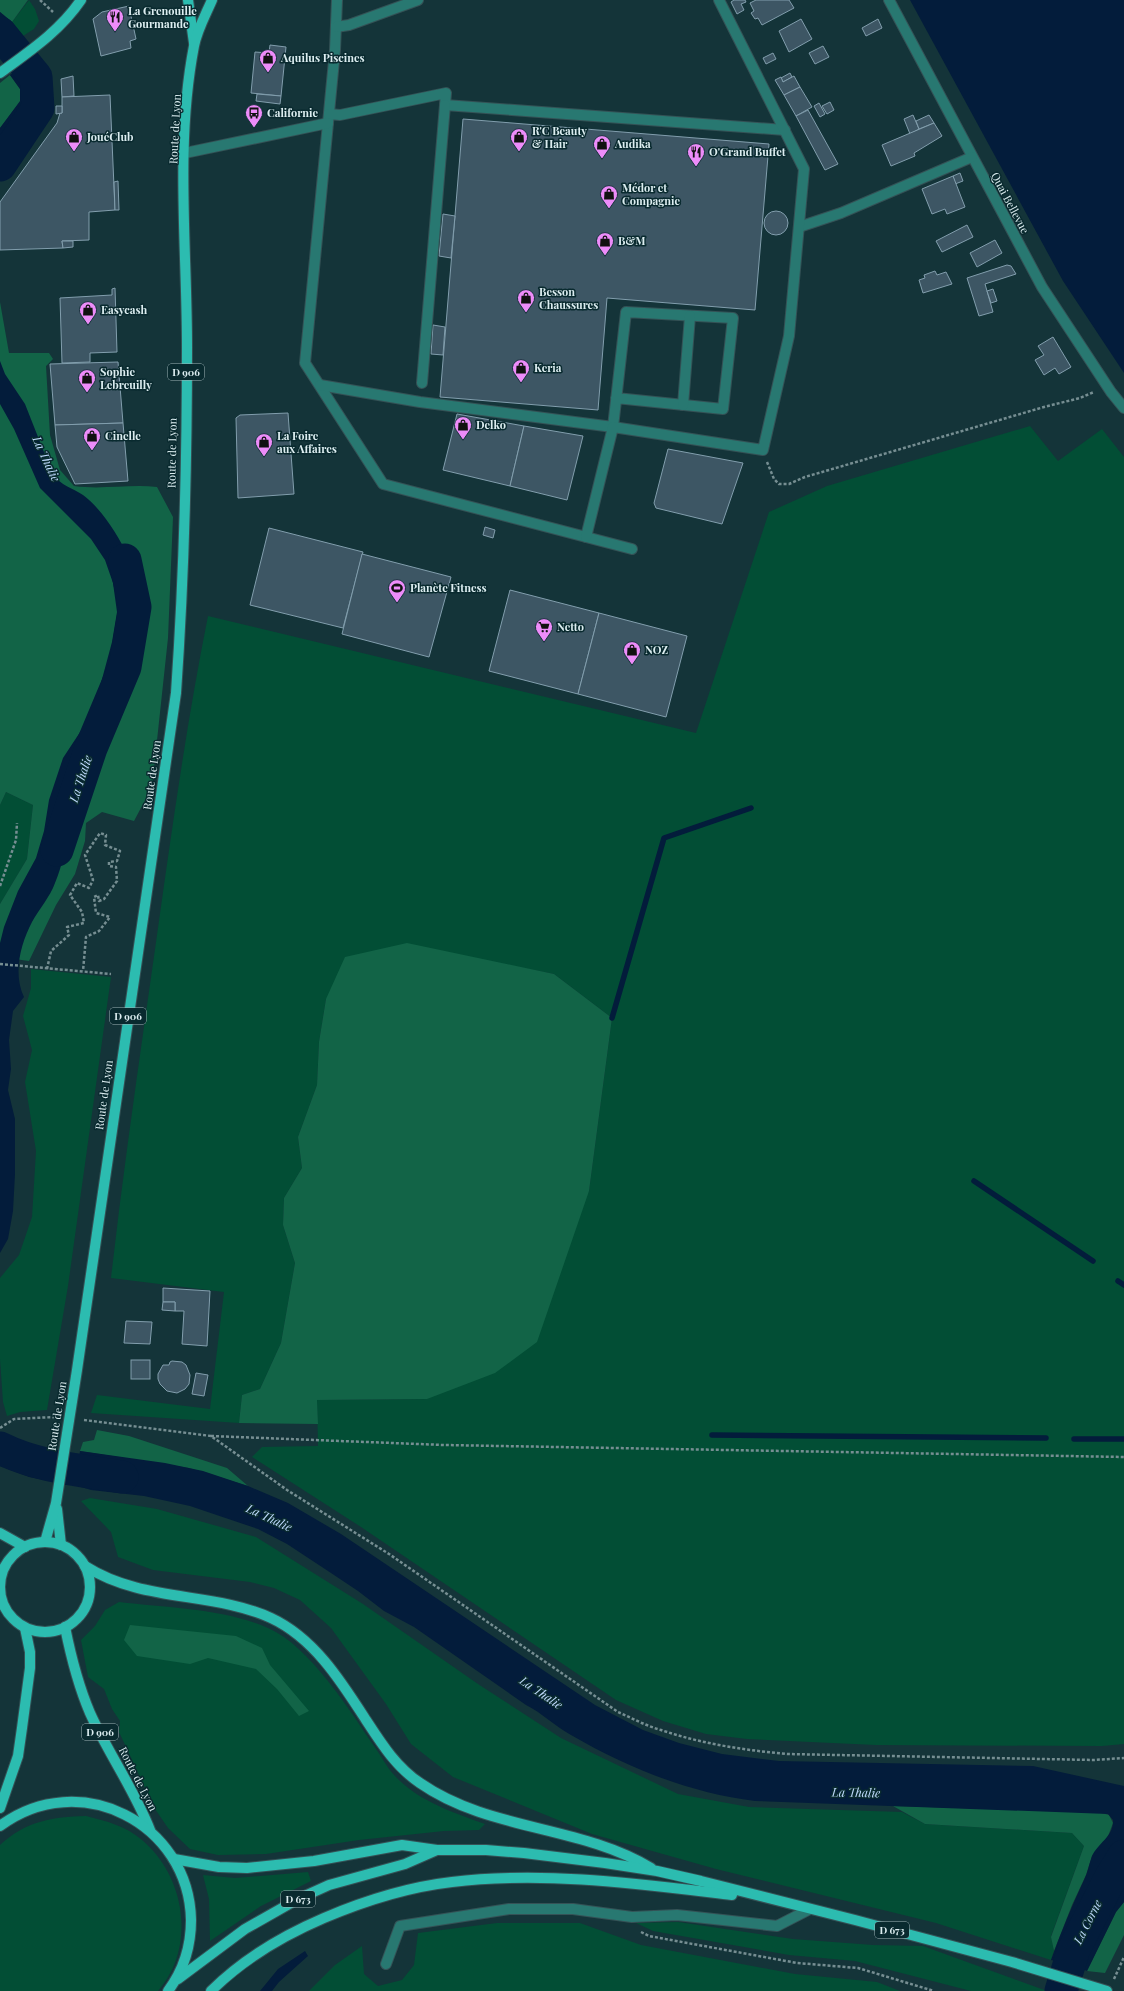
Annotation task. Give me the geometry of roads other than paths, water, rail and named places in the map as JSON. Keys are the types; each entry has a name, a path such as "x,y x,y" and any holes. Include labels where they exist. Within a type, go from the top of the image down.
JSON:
{"main road":[{"path":"0,74 51,35 64,22 81,0"},
{"name":"Route de Lyon","path":"45,1542 57,1499 176,693 183,592 187,347 184,153 194,44 188,0"},
{"name":"Route de Lyon","path":"194,44 212,0"},
{"name":"Route de Lyon","path":"57,1499 61,1545"},
{"path":"0,1533 25,1547"},
{"path":"45,1542 61,1545 79,1557 85,1566 89,1578 90,1589 88,1601 83,1612 75,1621 65,1627 52,1632 38,1632 25,1628 13,1619 5,1608 0,1594 0,1577 9,1560 25,1547 45,1542"},
{"path":"85,1566 99,1575 123,1584 156,1593 214,1602 247,1610 270,1618 288,1627 301,1637 341,1682 377,1737 398,1764 418,1782 441,1797 474,1811 607,1848 634,1858 657,1871"},
{"name":"Route de Lyon","path":"65,1627 79,1686 90,1714 140,1805 150,1830"},
{"path":"0,1808 18,1756 25,1708 30,1668 30,1652 25,1628"},
{"path":"0,1826 10,1818 33,1808 57,1802 82,1802 106,1807 124,1814 150,1830 174,1859 185,1882 190,1907 191,1926 186,1957 176,1981 168,1991"},
{"name":"D 673","path":"174,1859 219,1867 247,1868 314,1861 402,1845 437,1850 486,1850 524,1853 657,1871 772,1899 1110,1988"},
{"name":"D 673","path":"176,1981 245,1928 298,1898 329,1885 405,1864 437,1850"},
{"path":"211,1991 226,1976 260,1950 302,1927 345,1909 398,1892 451,1882 506,1877 566,1878 641,1884 772,1899"}],"street":[{"path":"337,0 328,118 305,363 383,484 632,549"},
{"path":"336,27 349,25 418,0"},
{"path":"320,385 420,402 613,427 763,450 788,336 804,169 719,0"},
{"name":"Quai Bellevue","path":"889,0 1042,288 1124,408"},
{"path":"184,153 340,115 446,93 422,383"},
{"path":"445,105 785,130"},
{"path":"799,227 841,213 972,157"},
{"path":"586,537 613,427 616,398 626,312 733,318 723,409 616,398"},
{"path":"683,405 690,316"},
{"path":"386,1964 400,1926 509,1909 573,1909 632,1917 677,1916 777,1926 810,1909"}],"water":[{"path":"910,0 1124,0 1124,373 1063,281"},
{"path":"0,12 12,22 23,36 0,54"},
{"path":"31,59 46,83 44,94 34,115 0,166 0,128 20,101 20,89 10,75"},
{"path":"0,361 5,374 25,404 53,475 63,484 83,495 96,506 124,548 132,575 134,596 131,640 121,684 107,723 86,761 81,775 60,870 50,893 32,922 21,950 19,960 19,979 24,997 13,1011 9,1040 11,1069 8,1090 15,1119 13,1211 8,1239 0,1253 0,943 4,927 18,891 36,858 44,831 49,800 63,758 88,720 98,694 112,642 117,612 113,583 105,560 91,539 40,488 14,429 0,404"},
{"path":"0,1437 15,1445 48,1451 44,1480 29,1477 0,1466"},
{"path":"80,1451 165,1463 203,1471 248,1486 288,1503 341,1534 595,1705 643,1730 679,1743 722,1754 779,1761 1033,1766 1124,1786 1124,1902 1116,1912 1087,1971 1075,1966 1051,1960 1092,1856 1111,1831 1113,1826 1113,1820 1108,1814 755,1801 707,1792 660,1777 615,1758 565,1731 414,1627 384,1611 358,1591 287,1544 258,1529 190,1506 144,1496 91,1490 75,1485"},
{"path":"305,1951 308,1956 279,1982 272,1991 260,1991 278,1969"}],"waterway":[{"name":"La Thalie","path":"0,33 36,77 38,108 0,165"},
{"name":"La Thalie","path":"57,850 91,748 125,667 135,607 125,560"},
{"path":"612,1018 664,838 751,808"},
{"path":"974,1181 1093,1261"},
{"path":"1118,1281 1124,1285"},
{"path":"712,1435 1046,1438"},
{"path":"1074,1439 1124,1439"},
{"name":"La Thalie","path":"0,1448 29,1460 44,1464 122,1477"},
{"name":"La Corne","path":"1061,1991 1074,1949 1111,1877 1124,1856"}],"place":[{"name":"La Grenouille Gourmande","path":"115,32"},
{"name":"Aquilus Piscines","path":"268,73"},
{"name":"Californie","path":"254,128"},
{"name":"JouéClub","path":"74,152"},
{"name":"R'C Beauty & Hair","path":"519,152"},
{"name":"Audika","path":"602,159"},
{"name":"O'Grand Buffet","path":"696,167"},
{"name":"Médor et Compagnie","path":"609,209"},
{"name":"B&M","path":"605,256"},
{"name":"Besson Chaussures","path":"526,313"},
{"name":"Easycash","path":"88,325"},
{"name":"Keria","path":"521,383"},
{"name":"Sophie Lebreuilly","path":"87,393"},
{"name":"Delko","path":"463,440"},
{"name":"Cinelle","path":"92,451"},
{"name":"La Foire aux Affaires","path":"264,457"},
{"name":"Planète Fitness","path":"397,603"},
{"name":"Netto","path":"544,642"},
{"name":"NOZ","path":"632,665"}]}
